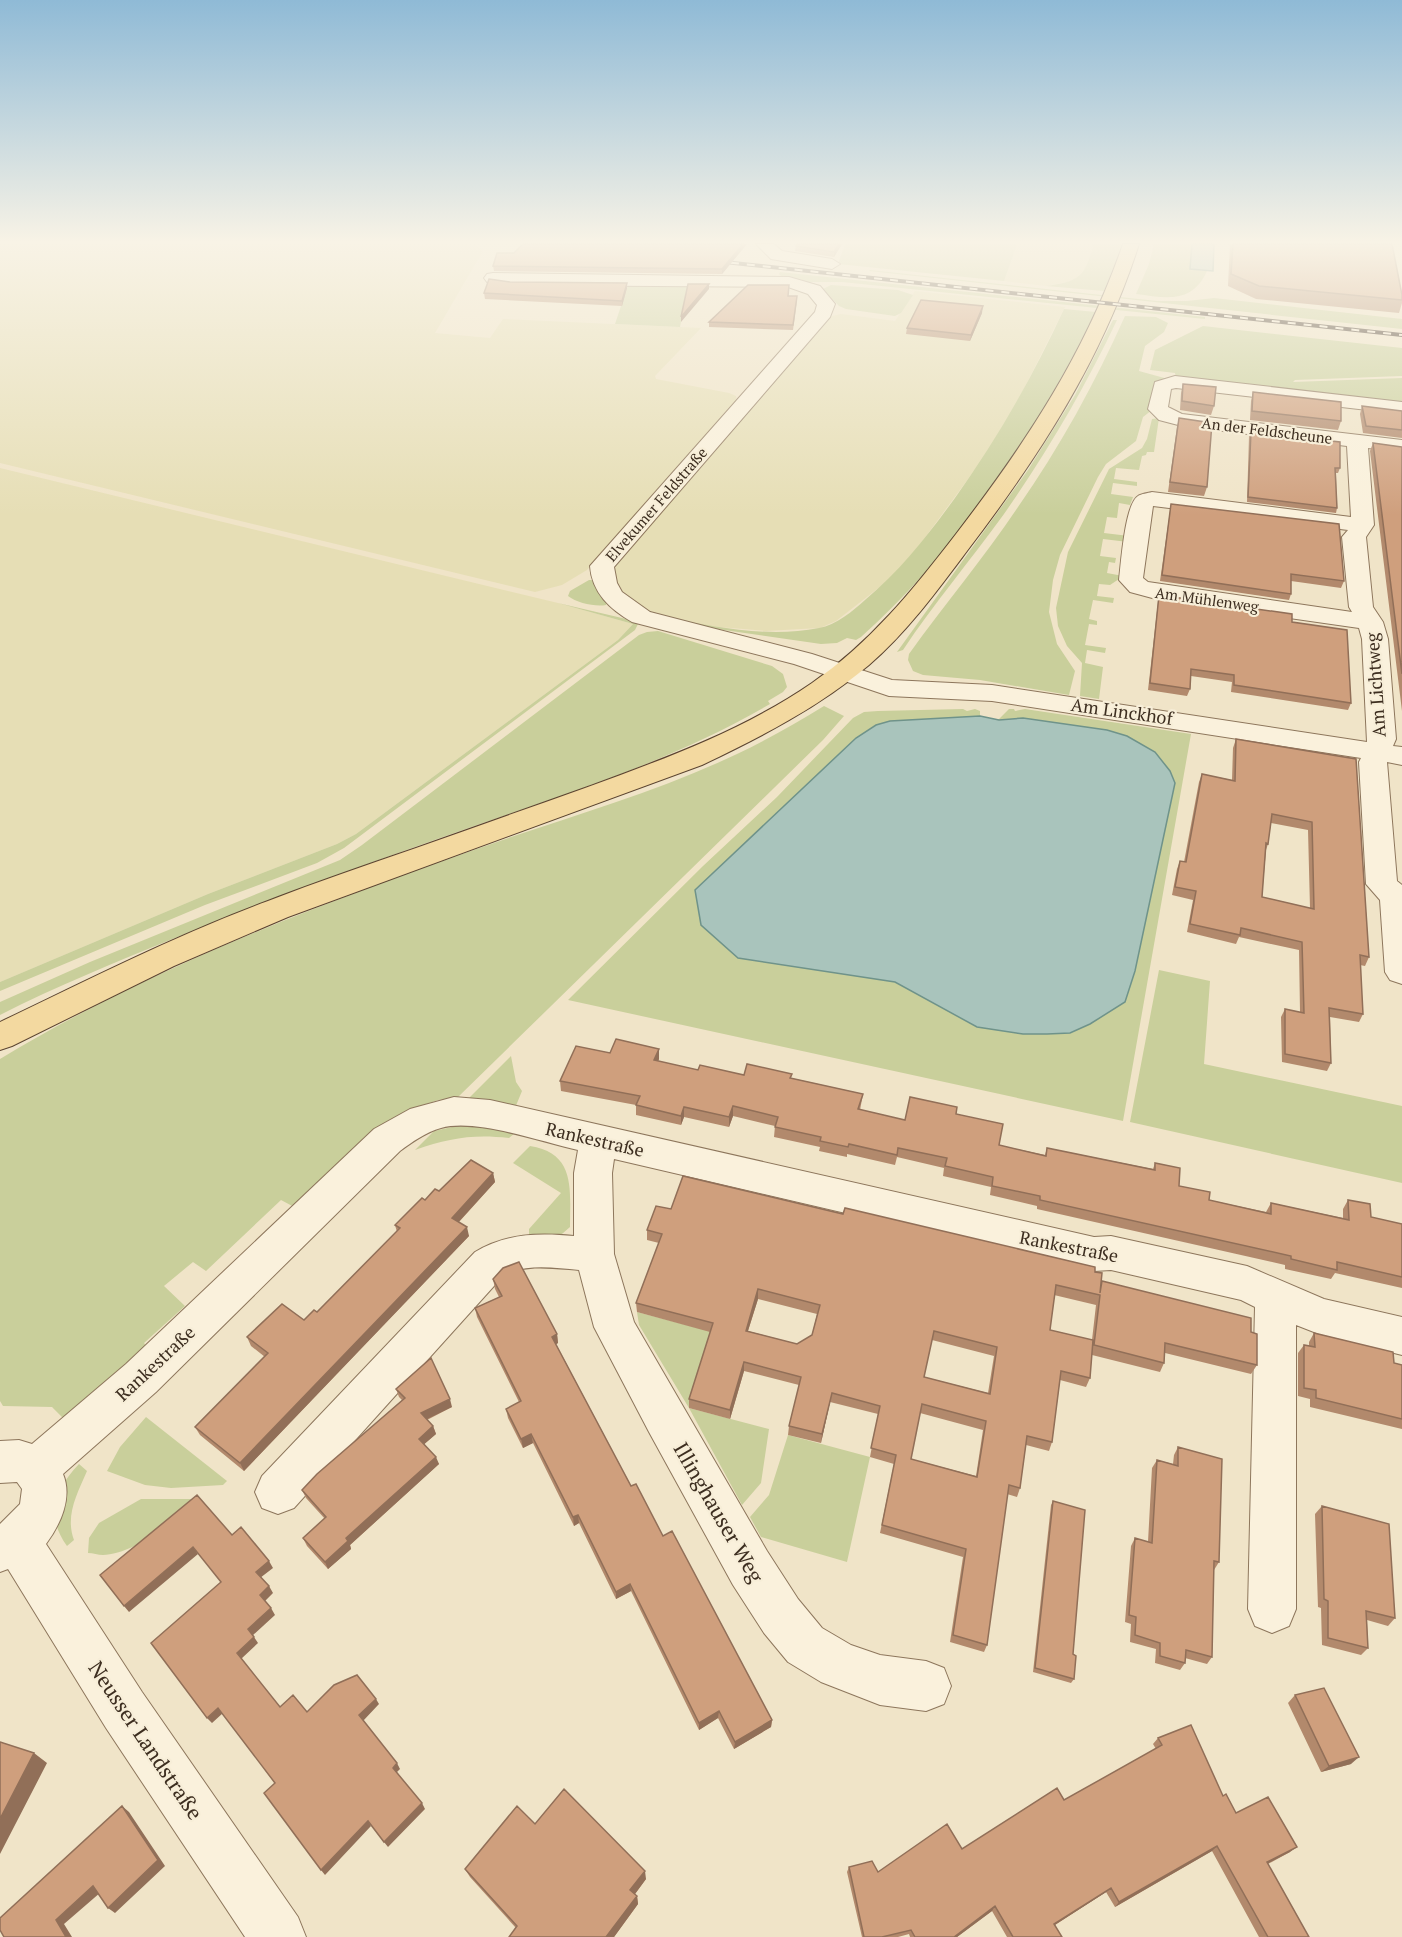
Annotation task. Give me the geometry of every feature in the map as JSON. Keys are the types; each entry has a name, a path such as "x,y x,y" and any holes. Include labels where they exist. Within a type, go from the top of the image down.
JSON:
{"main road":[{"path":"0,1037 162,958 278,909 692,759 794,707 843,673 878,643 926,588 1031,447 1067,388 1095,334"}],"street":[{"name":"Elvekumer Feldstraße","path":"805,334 615,549 602,566 602,574 612,596 625,608 641,617 803,659 843,673"},
{"name":"An der Feldscheune","path":"1357,441 1169,417 1160,413 1158,409 1162,386 1175,382 1402,408"},
{"path":"1357,441 1402,446"},
{"name":"Am Lichtweg","path":"1357,441 1363,525 1354,537 1361,607 1370,622 1375,639 1382,739 1390,754 1373,762 1382,884 1395,897 1402,972"},
{"name":"Am Mühlenweg","path":"1363,525 1152,499 1145,501 1141,507 1131,580 1139,587 1155,592 1370,622"},
{"name":"Am Linckhof","path":"843,673 879,686 899,690 984,693 1050,701 1390,754"},
{"name":"Rankestraße","path":"18,1466 141,1378 379,1148 401,1130 432,1116 465,1111 1094,1254 1111,1253 1247,1284 1319,1316 1402,1336"},
{"name":"Illinghauser Weg","path":"598,1140 593,1173 594,1254 615,1328 750,1568 781,1616 805,1646 838,1665 880,1680 926,1686"},
{"path":"278,1492 489,1264 499,1256 515,1252 594,1254"},
{"path":"1272,1609 1276,1296"},
{"name":"Neusser Landstraße","path":"18,1466 44,1482 45,1496 41,1511 30,1528 8,1544 278,1937"}],"shaded area":[{"path":"0,334 450,334 490,338 492,334 695,334 655,376 656,379 729,393 736,396 737,402 587,570 562,585 535,592 0,463"},
{"path":"813,334 1051,334 1013,411 982,460 918,547 890,579 836,621 820,628 766,631 707,626 648,612 620,594 612,572 615,561"},
{"path":"0,468 558,603 633,624 618,640 356,834 337,844 208,894 0,982"}],"green space":[{"path":"1052,334 1085,334 1048,401 993,486 931,565 861,637 856,640 847,638 837,643 821,644 717,629 665,617 722,628 781,632 819,628 838,621 850,613 902,564 955,498 986,453"},
{"path":"1106,334 1110,334 1065,419 1004,514 903,650 897,652 1028,470 1075,395"},
{"path":"1117,334 1161,334 1145,346 1139,371 1168,379 1152,410 1143,417 1136,441 1106,464 1098,477 1060,555 1053,580 1049,612 1057,644 1075,671 1069,695 980,680 923,675 913,671 908,660 909,654 1018,507 1062,438 1102,366"},
{"path":"1186,334 1279,334 1402,348 1402,376 1295,380 1293,382 1402,378 1402,404 1176,378 1175,373 1150,370 1155,350"},
{"path":"1159,418 1154,452 1147,452 1142,456 1139,470 1116,468 1114,479 1137,482 1137,486 1113,483 1111,494 1133,497 1130,505 1119,503 1117,518 1107,517 1104,533 1129,536 1128,542 1103,539 1100,556 1116,558 1115,563 1109,562 1107,573 1123,576 1122,580 1119,579 1110,585 1099,584 1097,596 1114,598 1113,603 1093,600 1089,619 1097,621 1097,625 1089,624 1085,645 1106,648 1105,653 1087,650 1085,663 1103,667 1099,699 1080,696 1082,663 1067,646 1058,626 1056,608 1068,552 1109,469 1142,448 1152,419"},
{"path":"589,580 597,580 607,602 606,605 586,604 568,596 570,591"},
{"path":"558,603 639,622 635,630 344,848 317,863 205,905 0,991 0,982 208,894 337,844 356,834 618,640 633,624"},
{"path":"658,631 772,666 783,674 787,687 768,701 770,704 691,745 651,762 568,794 375,861 241,912 87,975 0,1015 0,1002 90,962 340,860 639,635"},
{"path":"824,706 844,716 823,740 457,1098 438,1100 409,1110 296,1208 281,1200 206,1271 193,1262 164,1286 185,1306 144,1343 149,1349 65,1420 52,1407 3,1406 0,1401 0,1059 112,997 170,969 348,896 704,769 748,749"},
{"path":"963,709 967,711 975,709 980,711 980,716 998,720 1009,709 1015,711 1025,709 1191,734 1123,1121 568,1000 703,866 777,797 853,718 864,712"},
{"path":"1159,970 1210,981 1204,1064 1402,1106 1402,1183 1130,1122"},
{"path":"511,1056 516,1082 522,1091 515,1108 469,1098"},
{"path":"461,1125 477,1125 515,1133 509,1138 484,1136 450,1140 415,1150 434,1131"},
{"path":"530,1146 556,1156 567,1175 570,1227 555,1240 529,1239 529,1229 561,1193 513,1163"},
{"path":"637,1312 713,1332 689,1408 639,1325"},
{"path":"689,1408 769,1429 761,1483 742,1505"},
{"path":"146,1417 227,1481 223,1485 171,1488 145,1485 107,1471 120,1447"},
{"path":"788,1435 870,1457 847,1562 761,1537 750,1517 769,1495"},
{"path":"79,1464 87,1471 76,1497 72,1514 74,1540 67,1546 56,1524 56,1503 64,1483"},
{"path":"141,1499 191,1499 177,1518 140,1544 114,1554 88,1553 89,1538 99,1523"}],"water":[{"path":"980,716 999,720 1023,718 1107,730 1127,736 1155,752 1170,771 1175,783 1135,971 1125,1002 1090,1024 1070,1033 1023,1034 977,1027 895,982 738,958 701,925 695,890 856,738 876,725 890,721"}],"building":[{"path":"1183,384 1216,387 1214,406 1182,401"},
{"path":"1253,392 1341,402 1341,421 1252,411"},
{"path":"1362,406 1402,411 1402,430 1366,426"},
{"path":"1179,418 1212,423 1207,487 1170,482"},
{"path":"1251,432 1340,442 1340,468 1335,468 1337,508 1248,497"},
{"path":"1373,443 1402,447 1402,674"},
{"path":"1171,504 1339,524 1344,581 1291,574 1291,594 1162,575"},
{"path":"1159,595 1292,614 1292,622 1347,630 1351,703 1234,685 1234,675 1191,669 1190,689 1150,683"},
{"path":"1236,739 1356,759 1369,957 1360,955 1363,1014 1329,1008 1331,1063 1285,1054 1285,1009 1304,1013 1302,942 1241,928 1240,935 1190,924 1196,891 1175,887 1180,861 1186,862 1202,774 1235,781","holes":["1272,814 1312,822 1314,909 1262,897 1266,843 1268,844"]},
{"path":"616,1039 659,1049 654,1060 698,1070 700,1065 744,1075 747,1064 792,1074 790,1078 863,1094 858,1109 905,1120 910,1097 957,1107 956,1114 1003,1124 999,1145 1046,1156 1047,1148 1155,1170 1155,1163 1180,1168 1179,1186 1210,1192 1209,1200 1271,1214 1271,1203 1349,1220 1348,1200 1370,1204 1371,1217 1402,1224 1402,1277 1337,1262 1337,1270 1291,1259 1291,1256 1040,1200 1040,1196 992,1186 993,1177 945,1166 947,1158 898,1148 897,1155 849,1144 848,1147 820,1141 821,1137 775,1127 778,1117 733,1106 729,1117 684,1107 681,1116 636,1105 640,1096 560,1081 576,1046 610,1053"},
{"path":"471,1160 493,1173 452,1218 467,1227 240,1463 195,1427 268,1353 247,1337 282,1304 304,1320 314,1310 317,1312 400,1228 395,1225 422,1198 425,1200 435,1189 439,1191"},
{"path":"683,1176 843,1214 845,1208 1095,1267 1095,1272 1102,1273 1100,1293 1102,1281 1251,1318 1251,1332 1257,1334 1257,1365 1165,1343 1164,1363 1094,1345 1100,1295 1056,1285 1050,1330 1093,1340 1090,1378 1061,1371 1052,1442 1027,1436 1020,1488 1009,1485 987,1645 953,1635 966,1549 882,1525 896,1455 871,1448 880,1406 832,1393 822,1434 789,1426 801,1377 744,1362 730,1410 689,1399 713,1323 636,1303 662,1234 647,1230 656,1206 671,1209","holes":["758,1289 820,1305 812,1335 797,1344 746,1331","934,1331 997,1347 990,1394 924,1377","922,1404 986,1421 977,1477 911,1459"]},
{"path":"519,1262 557,1334 552,1337 631,1486 636,1484 663,1536 672,1531 772,1720 735,1742 719,1711 699,1723 630,1584 616,1592 578,1515 573,1517 531,1434 521,1439 506,1409 521,1401 475,1308 502,1296 493,1279 503,1268"},
{"path":"1314,1333 1393,1352 1394,1363 1402,1365 1402,1419 1316,1398 1316,1390 1304,1388 1304,1345 1315,1347"},
{"path":"431,1358 450,1399 421,1413 433,1426 419,1439 436,1457 346,1538 348,1541 325,1562 303,1538 326,1517 302,1490 317,1474 405,1398 396,1389"},
{"path":"1178,1447 1222,1459 1219,1562 1214,1561 1212,1657 1186,1650 1185,1663 1160,1656 1160,1643 1135,1635 1136,1617 1129,1615 1135,1538 1152,1543 1157,1460 1178,1466"},
{"path":"197,1495 232,1535 241,1527 269,1561 256,1572 269,1586 260,1595 271,1608 248,1629 254,1637 237,1653 280,1707 293,1695 307,1712 334,1685 357,1675 376,1699 359,1715 397,1763 393,1768 422,1803 384,1842 368,1821 321,1870 264,1793 275,1783 218,1708 207,1718 151,1643 221,1582 193,1547 124,1606 100,1575"},
{"path":"1053,1501 1085,1510 1073,1654 1076,1656 1074,1679 1035,1668"},
{"path":"1322,1506 1389,1524 1395,1618 1366,1611 1368,1648 1328,1638 1328,1601 1324,1599"},
{"path":"1324,1688 1359,1757 1329,1766 1295,1695"},
{"path":"1191,1725 1223,1796 1226,1794 1236,1813 1268,1797 1297,1847 1267,1862 1309,1937 1268,1937 1217,1846 1119,1902 1111,1888 1054,1924 1062,1937 1013,1937 995,1906 954,1937 915,1937 911,1930 882,1937 864,1937 849,1867 872,1861 878,1872 947,1824 962,1849 1057,1788 1064,1800 1162,1745 1158,1738"},
{"path":"0,1742 34,1753 0,1819"},
{"path":"564,1789 645,1871 630,1890 637,1896 606,1937 509,1937 517,1926 465,1869 517,1806 535,1824"},
{"path":"122,1806 158,1860 108,1908 93,1886 56,1920 66,1937 4,1937 0,1930 0,1918"}],"railway":[{"path":"1396,334 1402,335"}]}
